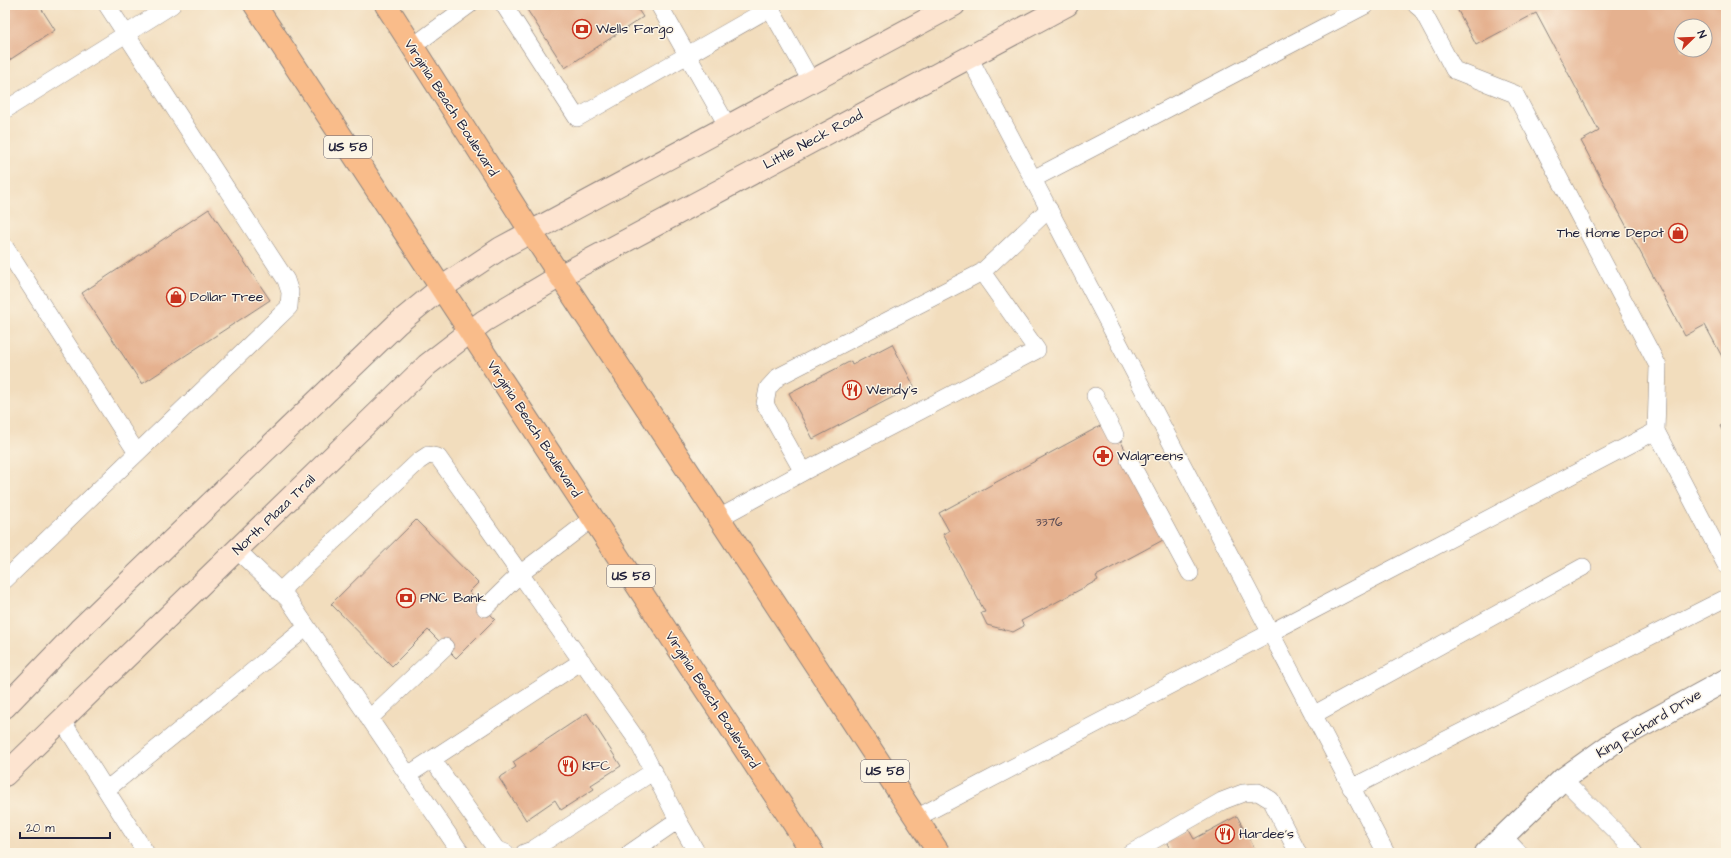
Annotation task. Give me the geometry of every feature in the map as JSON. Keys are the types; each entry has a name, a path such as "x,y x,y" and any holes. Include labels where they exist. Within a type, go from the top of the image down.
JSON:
{"main road":[{"name":"Virginia Beach Boulevard","path":"255,5 813,853"},
{"name":"Virginia Beach Boulevard","path":"386,5 531,232 939,853"},
{"path":"5,707 79,630 391,329 441,288 501,248 727,125 954,5"},
{"name":"Little Neck Road","path":"560,276 1067,5"},
{"name":"North Plaza Trail","path":"5,775 427,365 484,320 560,276"}],"street":[{"name":"King Richard Drive","path":"1486,853 1563,779 1620,738 1726,680"}],"lane":[{"path":"5,580 289,307 290,292 286,280 107,5"},
{"path":"5,110 172,5"},
{"path":"412,47 469,5"},
{"path":"504,5 577,118 771,6 811,81"},
{"path":"659,5 727,125"},
{"path":"1033,179 1366,5"},
{"path":"1416,5 1422,10 1454,70 1515,94 1658,366 1656,431 1726,565"},
{"path":"969,57 1386,853"},
{"path":"803,472 765,404 768,388 778,377 982,272 1049,209"},
{"path":"5,247 137,453"},
{"path":"719,518 803,472 1037,350 982,272"},
{"path":"1095,396 1115,435"},
{"path":"916,818 1656,431"},
{"path":"280,592 419,461 428,455 438,456 637,740 678,820 697,853"},
{"path":"1129,460 1190,573"},
{"path":"485,608 520,574 593,518"},
{"path":"238,550 288,599 461,853"},
{"path":"1313,715 1584,567"},
{"path":"1351,788 1726,598"},
{"path":"106,790 307,627"},
{"path":"369,719 444,647"},
{"path":"408,775 582,662"},
{"path":"61,719 145,852"},
{"path":"432,759 496,849 506,853"},
{"path":"524,853 532,850 654,771"},
{"path":"1563,779 1627,843 1634,853"},
{"path":"1131,853 1222,801 1243,794 1258,792 1271,800 1298,853"},
{"path":"630,853 678,820"},
{"path":"1503,836 1519,853"}],"building":[{"path":"5,5 39,5 55,30 5,63"},
{"name":"Wells Fargo","path":"524,5 635,5 643,17 565,68"},
{"name":"The Home Depot","path":"1455,5 1726,5 1726,364 1705,325 1685,336 1581,141 1599,131 1536,13 1476,45"},
{"name":"Dollar Tree","path":"209,209 270,300 142,384 82,293"},
{"name":"Wendy's","path":"892,344 914,386 813,439 789,393 851,361 852,365"},
{"path":"1726,423 1726,438 1720,426"},
{"name":"Walgreens","path":"1102,425 1117,434 1130,459 1163,540 1096,576 1098,580 1021,621 1024,626 1013,632 987,625 981,613 985,612 943,534 949,531 939,513"},
{"name":"PNC Bank","path":"416,520 478,583 469,592 495,619 456,658 428,630 392,666 331,604"},
{"name":"KFC","path":"587,713 621,766 591,785 594,789 561,810 555,800 526,820 499,778 516,767 513,762"},
{"name":"Hardee's","path":"1237,816 1257,853 1168,853 1171,851 1166,841 1189,830 1194,839"}],"place":[{"name":"Wells Fargo","path":"582,29"},
{"name":"The Home Depot","path":"1678,233"},
{"name":"Dollar Tree","path":"176,297"},
{"name":"Wendy's","path":"852,390"},
{"name":"Walgreens","path":"1103,456"},
{"name":"PNC Bank","path":"406,598"},
{"name":"KFC","path":"568,766"},
{"name":"Hardee's","path":"1225,834"}]}
